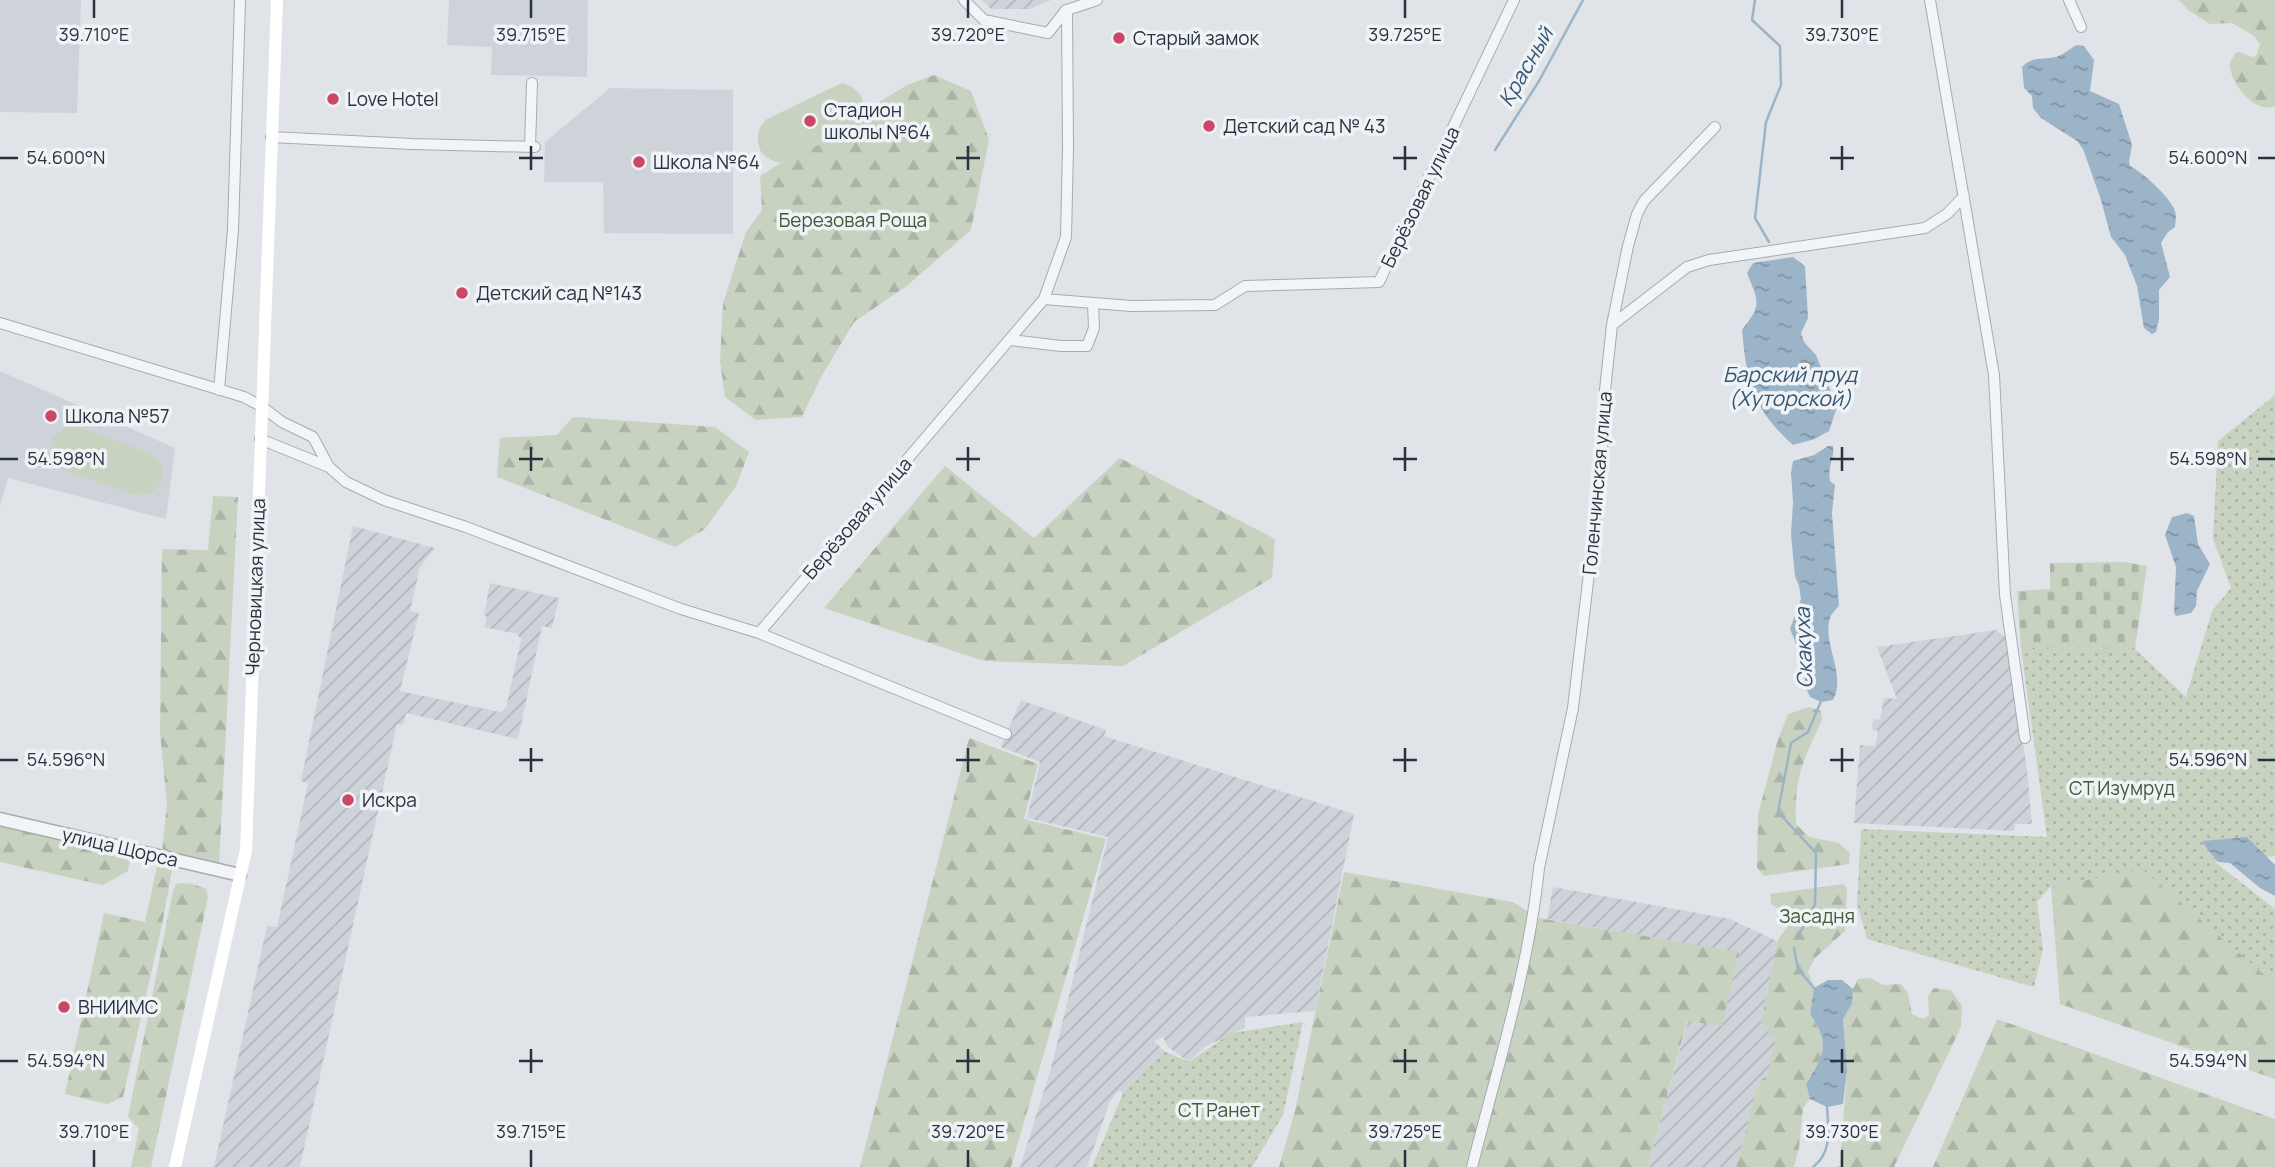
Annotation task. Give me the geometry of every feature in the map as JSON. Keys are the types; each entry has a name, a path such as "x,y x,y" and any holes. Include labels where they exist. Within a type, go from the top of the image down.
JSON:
{"main road":[{"name":"Черновицкая улица","path":"176,1167 246,849 277,0"}],"street":[{"path":"219,390 233,230 240,0"},
{"path":"964,0 984,20 1048,33 1067,10 1097,0"},
{"name":"Берёзовая улица","path":"1093,304 1215,305 1245,286 1379,282 1514,0"},
{"path":"1930,0 1994,375 2005,595 2025,738"},
{"path":"2069,0 2081,27"},
{"name":"Берёзовая улица","path":"759,633 1044,299 1066,237 1067,10"},
{"path":"271,137 412,145 533,147 532,83"},
{"name":"Голенчинская улица","path":"1472,1167 1516,998 1537,892 1539,868 1573,708 1601,472 1605,390 1612,325 1628,246 1637,214 1644,201 1714,127"},
{"path":"1612,325 1687,267 1738,254 1925,228 1947,215 1964,196"},
{"path":"1011,340 1060,346 1087,346 1094,327 1093,304 1044,299"},
{"path":"0,323 244,397 282,422 313,437 329,467"},
{"path":"260,439 329,467 346,482 384,500 466,527 681,609 759,633 1006,734"},
{"name":"улица Щорса","path":"0,819 240,875"}],"shaded area":[{"path":"0,0 81,0 77,113 0,112"},
{"path":"449,0 588,0 587,77 491,75 492,47 447,45"},
{"path":"982,0 1050,0 1030,9 991,9"},
{"name":"Школа №64","path":"610,88 733,90 733,234 604,233 603,182 544,182 545,142"},
{"name":"Школа №57","path":"0,371 175,448 166,519 8,478 0,507"},
{"path":"353,526 435,548 420,567 410,611 419,613 400,691 500,712 506,708 521,639 517,634 484,627 490,583 559,598 552,628 542,626 518,739 406,713 403,725 397,724 300,1167 214,1167 267,926 277,927 308,783 301,781"},
{"path":"1996,630 2006,638 2027,769 2032,824 2015,824 2014,831 1854,823 1860,745 1875,746 1878,731 1872,729 1873,719 1880,720 1884,698 1897,699 1877,647"},
{"path":"1021,700 1106,730 1104,736 1354,814 1315,1011 1245,1017 1245,1028 1206,1046 1189,1062 1168,1047 1163,1037 1154,1041 1164,1051 1123,1093 1119,1090 1110,1101 1087,1167 1020,1167 1051,1068 1108,837 1027,818 1040,762 1001,747"},
{"path":"1553,887 1730,919 1777,941 1761,1024 1769,1026 1776,1036 1773,1056 1768,1075 1759,1081 1736,1167 1648,1167 1688,1020 1739,953 1547,919"}],"green space":[{"path":"2179,0 2275,0 2275,107 2259,106 2252,101 2239,88 2231,71 2230,63 2235,53 2256,56 2260,44 2254,36 2232,23 2210,24 2188,10"},
{"name":"Березовая Роща","path":"934,75 971,91 989,139 971,230 908,285 854,322 821,377 802,417 756,420 725,397 720,360 723,303 746,232 762,210 760,176 907,85"},
{"name":"Стадион школы №64","path":"842,83 851,87 861,97 864,112 859,117 827,140 785,162 772,160 761,152 758,134 767,119"},
{"name":"СТ Изумруд","path":"2275,395 2275,856 2215,862 2275,909 2275,984 2142,869 2050,887 2037,902 2043,949 2034,987 1867,939 1857,904 1861,829 2047,837 2021,648 2135,649 2186,697 2212,611 2231,588 2213,539 2218,441"},
{"path":"573,417 715,427 749,452 736,486 705,529 675,547 497,477 500,438 557,435"},
{"path":"77,426 153,455 162,466 162,482 150,494 134,495 62,469 53,455 52,439 64,428"},
{"path":"1120,458 1275,539 1272,578 1123,666 984,661 824,608 945,466 1034,538"},
{"path":"213,496 238,497 219,865 162,852 167,804 160,733 162,549 208,550"},
{"path":"2124,562 2147,566 2135,649 2021,648 2017,591 2050,589 2050,563"},
{"path":"1809,707 1821,711 1822,720 1798,781 1796,824 1809,837 1839,843 1850,853 1849,864 1764,876 1757,867 1758,815 1778,739 1788,714"},
{"path":"969,738 1038,764 1024,819 1106,839 1011,1167 860,1167"},
{"path":"0,819 132,850 128,871 103,885 0,862"},
{"path":"157,866 172,870 123,1097 107,1104 65,1094 104,913 145,922"},
{"path":"2142,868 2275,984 2275,1079 2060,1004 2051,887"},
{"path":"1344,872 1513,902 1538,918 1739,952 1722,1026 1687,1021 1648,1167 1279,1167 1295,1111"},
{"path":"176,884 206,889 208,897 151,1167 131,1167 139,1129 128,1117 173,891"},
{"name":"Засадня","path":"1843,884 1847,888 1845,931 1815,958 1808,971 1814,988 1810,1014 1821,1034 1823,1049 1806,1084 1810,1099 1803,1108 1794,1167 1736,1167 1759,1081 1768,1075 1776,1036 1768,1036 1769,1026 1761,1024 1777,941 1790,923 1787,913 1771,904 1770,894"},
{"name":"Засадня","path":"1871,978 1883,985 1901,984 1908,993 1912,1014 1923,1019 1929,1015 1928,996 1934,988 1951,990 1962,1006 1961,1027 1894,1167 1836,1167 1840,1165 1847,1070 1843,1019 1852,1004 1853,989 1858,979"},
{"path":"1997,1019 2275,1119 2275,1167 1933,1167"},
{"name":"СТ Ранет","path":"1303,1022 1283,1115 1252,1167 1092,1167 1123,1093 1164,1051 1189,1062 1231,1033"}],"water":[{"path":"2077,45 2084,46 2094,60 2090,91 2119,104 2132,145 2130,166 2159,189 2174,208 2175,227 2161,243 2170,277 2159,290 2159,320 2156,332 2152,334 2144,328 2137,286 2125,255 2111,237 2083,149 2077,141 2041,118 2033,108 2032,96 2024,88 2022,67 2034,60 2061,55"},
{"name":"Барский пруд (Хуторской)","path":"1793,257 1805,266 1808,318 1801,333 1804,342 1816,355 1837,407 1829,431 1815,439 1793,445 1769,419 1754,394 1746,365 1742,330 1756,308 1756,297 1747,273 1753,263"},
{"path":"1828,446 1833,446 1829,476 1835,485 1832,513 1839,605 1831,616 1828,628 1837,690 1833,700 1821,702 1810,697 1806,688 1803,661 1790,629 1801,599 1795,576 1791,534 1791,473 1793,461 1814,455"},
{"path":"2187,513 2194,516 2198,544 2210,564 2197,591 2196,606 2191,613 2176,616 2176,567 2165,535 2172,517"},
{"path":"2247,837 2275,865 2275,896 2260,888 2230,863 2218,862 2203,843"},
{"path":"1828,980 1842,980 1853,989 1852,1004 1843,1019 1847,1070 1843,1104 1827,1107 1810,1099 1806,1084 1823,1049 1821,1034 1810,1014 1814,988"}],"waterway":[{"name":"Красный","path":"1495,150 1539,81 1583,0"},
{"name":"Скакуха","path":"1755,0 1752,20 1780,46 1781,85 1766,122 1755,218 1769,242"},
{"name":"Скакуха","path":"1799,935 1815,904 1816,853 1778,812 1791,743 1808,732 1821,701"},
{"name":"Скакуха","path":"1794,948 1798,969 1814,988"},
{"name":"Скакуха","path":"1813,1167 1824,1154 1826,1147 1827,1106"}],"place":[{"name":"Старый замок","path":"1119,38"},
{"name":"Love Hotel","path":"333,99"},
{"name":"Стадион школы №64","path":"810,121"},
{"name":"Детский сад № 43","path":"1209,126"},
{"name":"Школа №64","path":"639,162"},
{"name":"Детский сад №143","path":"462,293"},
{"name":"Школа №57","path":"51,416"},
{"name":"Искра","path":"348,800"},
{"name":"ВНИИМС","path":"64,1007"}]}
